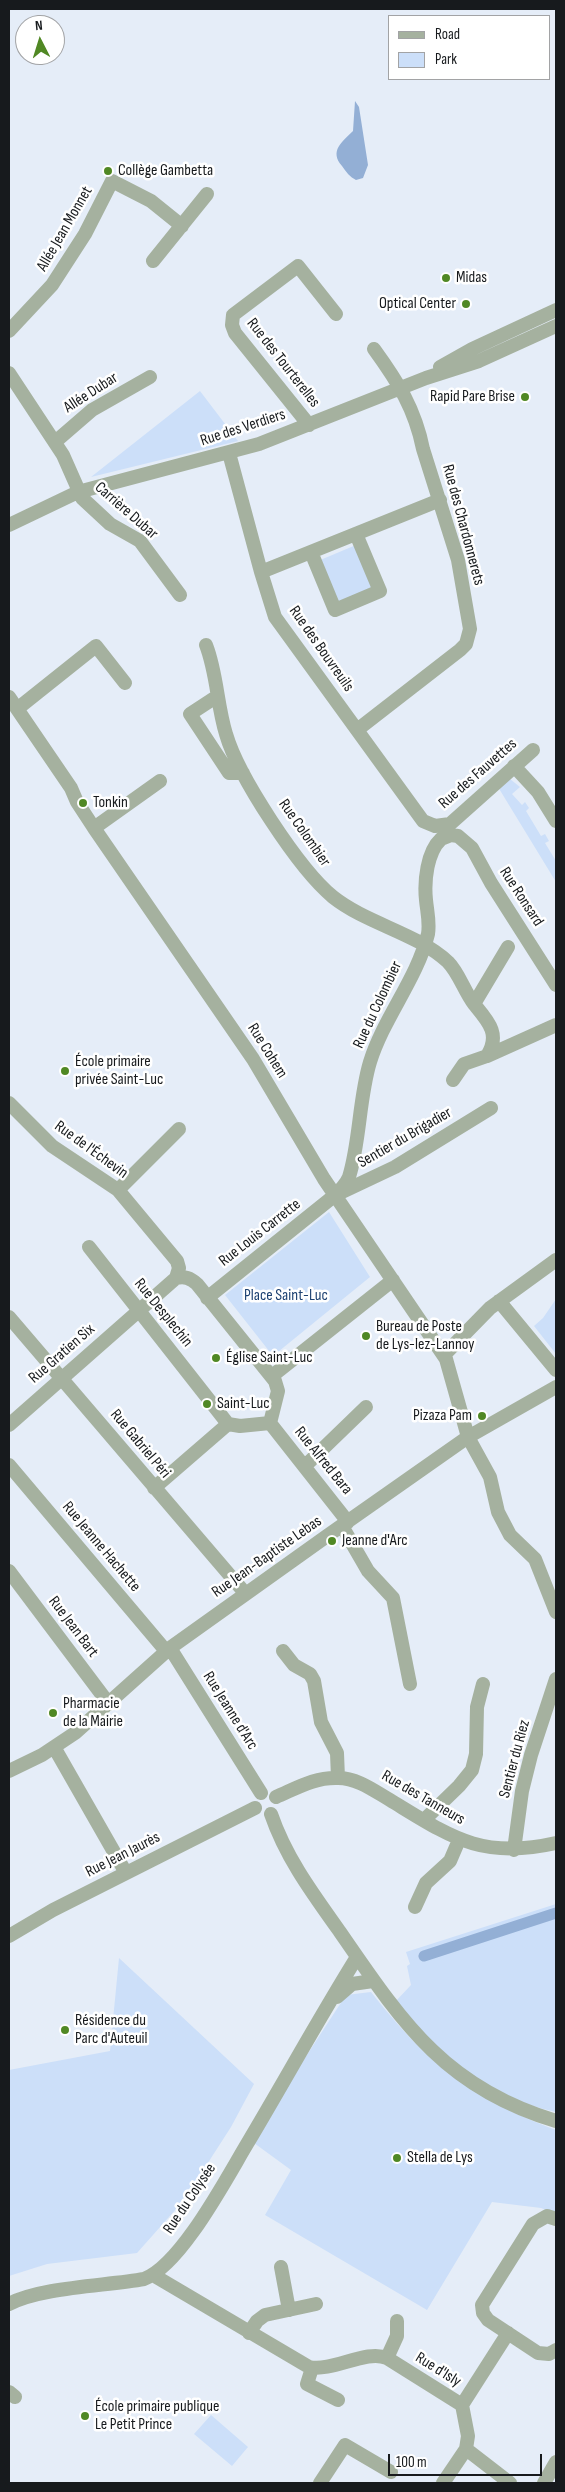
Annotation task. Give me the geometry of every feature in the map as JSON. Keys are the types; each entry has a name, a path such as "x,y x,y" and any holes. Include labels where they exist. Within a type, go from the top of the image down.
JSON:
{"street":[{"name":"Allée Jean Monnet","path":"9,331 52,285 85,234 112,181 150,201 182,226"},
{"path":"153,261 208,194"},
{"name":"Rue des Tourterelles","path":"309,425 235,333 232,320 233,315 298,266 336,314"},
{"name":"Rue des Verdiers","path":"414,382 472,349 556,310"},
{"name":"Rue des Verdiers","path":"9,525 78,492 259,444 398,388 479,361 556,326"},
{"name":"Rue des Chardonnerets","path":"357,730 460,650 470,637 458,560 423,448 420,430 406,396 398,388 374,349"},
{"name":"Carrière Dubar","path":"9,372 65,459 78,492 110,524 140,541 180,595"},
{"name":"Allée Dubar","path":"55,442 92,410 150,377"},
{"name":"Rue des Bouvreuils","path":"229,453 261,572 272,608 280,625 424,821 448,830"},
{"path":"261,572 440,500"},
{"path":"311,552 335,610 380,591 356,534"},
{"name":"Rue Colombier","path":"206,645 212,662 216,697 226,735 243,773 305,869 323,888 366,918 424,947"},
{"path":"17,709 96,646 125,682"},
{"name":"Rue Cohem","path":"9,696 70,786 77,802 94,828 253,1059 335,1195 444,1355 450,1369 468,1437"},
{"path":"216,697 190,714 229,773 243,773"},
{"name":"Rue des Fauvettes","path":"448,830 459,816 533,750"},
{"path":"514,766 538,792 556,822"},
{"path":"94,828 160,781"},
{"name":"Rue du Colombier","path":"335,1195 349,1177 373,1055 424,947 429,926 426,893 430,860 437,842 448,830"},
{"name":"Rue Ronsard","path":"448,830 463,839 472,848 491,884 556,985"},
{"path":"424,947 451,965 474,1004 493,1029 493,1042 487,1056"},
{"path":"474,1004 508,947"},
{"path":"453,1080 464,1064 487,1056 556,1025"},
{"name":"Rue de l'Échevin","path":"9,1103 52,1146 118,1190 177,1261 179,1268 176,1278"},
{"name":"Sentier du Brigadier","path":"335,1195 395,1167 491,1108"},
{"path":"118,1190 179,1129"},
{"name":"Rue Louis Carrette","path":"207,1298 335,1195"},
{"name":"Rue Desplechin","path":"89,1247 228,1424"},
{"path":"444,1355 499,1301 556,1260"},
{"path":"154,1488 228,1424 240,1426 270,1423 278,1391 272,1376 192,1279 186,1277 176,1278"},
{"name":"Rue Gratien Six","path":"9,1425 176,1278"},
{"path":"272,1376 393,1280"},
{"path":"499,1301 556,1370"},
{"name":"Rue Gabriel Péri","path":"9,1317 245,1593"},
{"name":"Rue Jean-Baptiste Lebas","path":"9,1771 54,1747 83,1727 168,1649 245,1593 468,1437 556,1387"},
{"path":"305,1466 366,1406"},
{"name":"Rue Alfred Bara","path":"270,1423 305,1466 345,1524 368,1572 393,1598 410,1684"},
{"path":"468,1437 490,1477 496,1507 508,1532 535,1559 556,1612"},
{"name":"Rue Jeanne Hachette","path":"9,1465 168,1649"},
{"name":"Rue Jean Bart","path":"9,1571 109,1704"},
{"name":"Rue Jeanne d'Arc","path":"168,1649 261,1793"},
{"path":"283,1651 294,1666 310,1674 314,1681 321,1722 337,1753 338,1778"},
{"name":"Sentier du Riez","path":"514,1850 526,1773 556,1679"},
{"path":"424,1820 459,1786 472,1770 476,1754 477,1707 483,1684"},
{"path":"54,1747 126,1873"},
{"name":"Rue des Tanneurs","path":"276,1797 313,1781 338,1778 365,1785 459,1840 490,1849 514,1850 556,1843"},
{"path":"269,1792 276,1797 278,1806 271,1814 261,1814 255,1808 255,1799 261,1793 269,1792"},
{"name":"Rue Jean Jaurès","path":"9,1936 40,1917 255,1808"},
{"path":"271,1814 290,1859 403,2021 445,2063 495,2097 522,2110 556,2121"},
{"path":"415,1907 426,1883 450,1861 459,1840"},
{"name":"Rue du Colysée","path":"153,2275 202,2218 357,1957"},
{"name":"Rue du Colysée","path":"326,2011 343,1990 361,1981 373,1980"},
{"path":"556,2219 550,2216 543,2217 533,2224 483,2302 482,2309 485,2317 508,2334 541,2354 549,2354 556,2350"},
{"path":"281,2267 289,2310"},
{"path":"9,2304 19,2299 41,2294 131,2281 153,2275 249,2333 312,2368 377,2356 387,2358 397,2336 397,2321"},
{"path":"249,2333 261,2318 316,2304"},
{"path":"462,2405 508,2334"},
{"name":"Rue d'Isly","path":"387,2358 462,2405 468,2436 466,2449"},
{"path":"312,2368 307,2384 338,2400"},
{"path":"320,2483 345,2445 391,2472"},
{"path":"443,2483 466,2449 510,2483"},
{"path":"544,2483 556,2462"}],"green space":[{"path":"200,391 238,441 91,477"},
{"path":"356,545 372,585 371,591 340,604 334,601 318,561"},
{"path":"510,779 520,787 512,794 522,805 525,802 529,808 526,811 541,836 545,834 549,841 545,843 556,861 556,882 498,787"},
{"name":"Place Saint-Luc","path":"329,1212 370,1277 273,1356 225,1295"},
{"path":"556,1299 556,1354 534,1326 543,1318"},
{"path":"556,1904 556,2112 513,2098 472,2076 434,2045 395,2002 411,1985 407,1966 410,1964 406,1952"},
{"path":"119,1958 254,2084 231,2127 184,2200 137,2253 47,2264 9,2276 9,2070 110,2051"},
{"name":"Stella de Lys","path":"371,1992 412,2040 453,2076 499,2105 556,2130 556,2214 541,2208 492,2202 427,2310 265,2215 291,2170 254,2143 299,2067 346,1995"},
{"path":"211,2415 248,2447 232,2466 194,2434"}],"shaded area":[{"path":"355,101 359,107 368,165 363,178 356,180 338,161 337,156 338,147 353,131"}],"waterway":[{"path":"424,1956 556,1913"}],"place":[{"name":"Collège Gambetta","path":"108,171"},
{"name":"Midas","path":"446,278"},
{"name":"Optical Center","path":"466,304"},
{"name":"Rapid Pare Brise","path":"525,397"},
{"name":"Tonkin","path":"83,803"},
{"name":"École primaire privée Saint-Luc","path":"65,1071"},
{"name":"Bureau de Poste de Lys-lez-Lannoy","path":"366,1336"},
{"name":"Église Saint-Luc","path":"216,1358"},
{"name":"Saint-Luc","path":"207,1404"},
{"name":"Pizaza Pam","path":"482,1416"},
{"name":"Jeanne d'Arc","path":"332,1541"},
{"name":"Pharmacie de la Mairie","path":"53,1713"},
{"name":"Résidence du Parc d'Auteuil","path":"65,2030"},
{"name":"Stella de Lys","path":"397,2158"},
{"name":"École primaire publique Le Petit Prince","path":"85,2416"}]}
